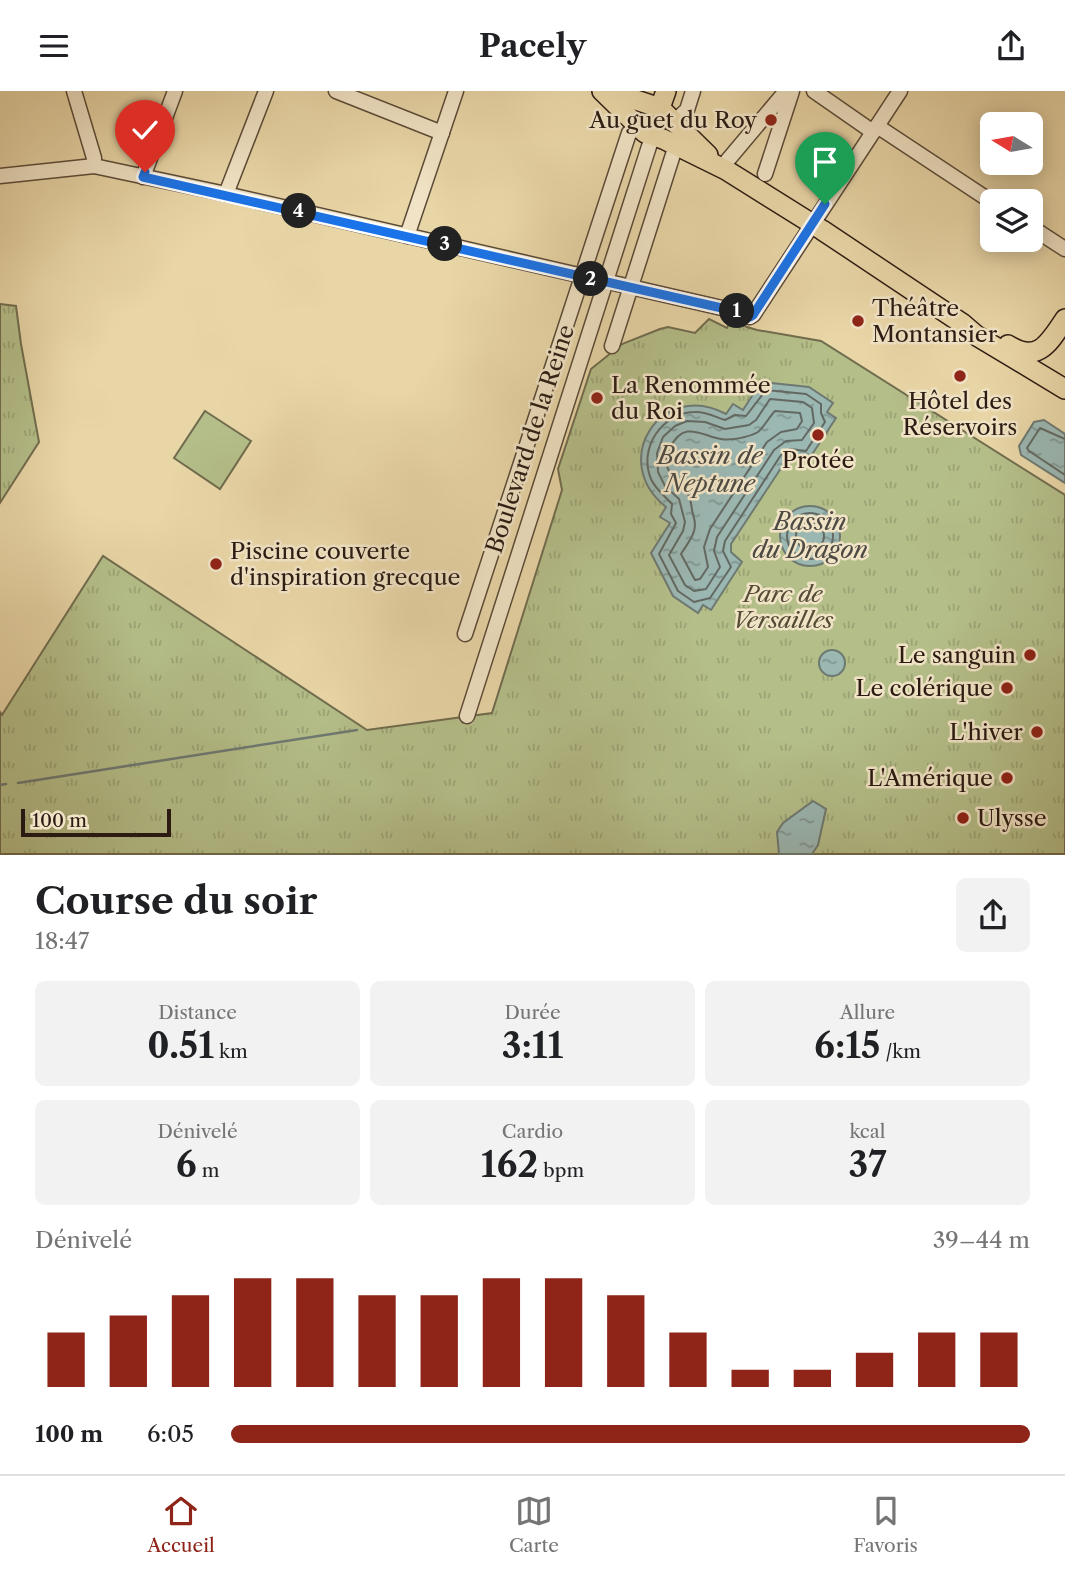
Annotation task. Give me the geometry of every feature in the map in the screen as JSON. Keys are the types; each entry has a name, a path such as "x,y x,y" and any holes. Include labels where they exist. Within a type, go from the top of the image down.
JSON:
{"main road":[{"path":"602,91 659,122"},
{"path":"609,91 659,122 722,167 812,223 977,336 1065,389"},
{"path":"963,324 977,327 1020,352 1029,354 1038,351 1055,333"},
{"path":"1042,374 1055,333"}],"street":[{"path":"74,91 94,166"},
{"path":"143,177 175,91"},
{"path":"226,194 266,91"},
{"path":"336,91 442,133"},
{"path":"407,236 456,91"},
{"name":"Boulevard de la Reine","path":"467,716 659,122 687,110 693,91"},
{"path":"722,167 786,91"},
{"path":"765,174 792,91"},
{"path":"814,91 980,195"},
{"path":"0,176 94,166 735,311 750,317 900,91"},
{"path":"465,633 629,133 659,122"},
{"path":"612,346 630,288 659,122"},
{"path":"1043,235 1065,249"}],"green space":[{"path":"0,304 16,306 39,442 0,503"},
{"name":"Parc de Versailles","path":"732,317 757,330 821,341 1065,495 1065,854 0,854 0,712 2,715 103,556 367,730 492,713 562,490 558,469 591,369 622,344 660,329 668,327 695,333 709,319 727,328"},
{"path":"205,411 251,441 220,489 174,458"}],"water":[{"name":"Bassin de Neptune","path":"761,382 809,387 833,403 827,412 836,418 807,462 795,456 787,459 731,544 731,552 742,562 711,610 703,605 698,613 673,596 651,553 670,523 660,517 666,507 649,488 642,468 642,448 650,430 663,416 681,407 702,406 726,414 733,404 743,410"},
{"path":"1044,420 1065,434 1065,483 1021,455 1019,446 1034,422"},
{"name":"Bassin du Dragon","path":"804,506 816,506 835,519 840,536 838,548 827,561 816,566 804,566 785,553 780,542 780,530 793,511"},
{"path":"832,650 841,654 845,663 841,672 832,676 823,672 819,663 823,654"},
{"path":"813,801 826,809 818,845 812,854 779,854 777,832 783,823"}],"waterway":[{"path":"18,783 357,730"},
{"path":"0,785 6,784"}],"place":[{"name":"Au guet du Roy","path":"771,120"},
{"name":"Théâtre Montansier","path":"858,321"},
{"name":"Hôtel des Réservoirs","path":"960,376"},
{"name":"La Renommée du Roi","path":"597,398"},
{"name":"Protée","path":"818,435"},
{"name":"Piscine couverte d'inspiration grecque","path":"216,564"},
{"name":"Le sanguin","path":"1030,655"},
{"name":"Le colérique","path":"1007,688"},
{"name":"L'hiver","path":"1037,732"},
{"name":"L'Amérique","path":"1007,778"},
{"name":"Ulysse","path":"963,818"}],"route":[{"path":"145,172 143,177 398,233 735,311 750,317 825,204"}]}
